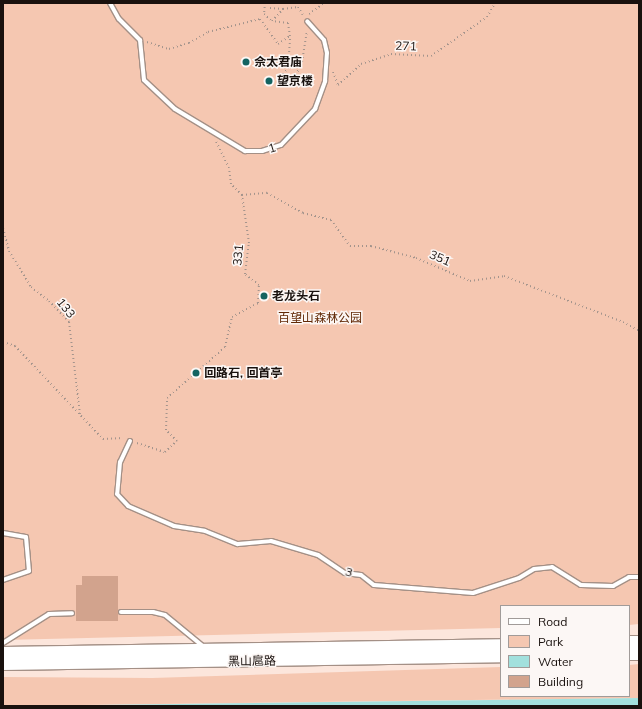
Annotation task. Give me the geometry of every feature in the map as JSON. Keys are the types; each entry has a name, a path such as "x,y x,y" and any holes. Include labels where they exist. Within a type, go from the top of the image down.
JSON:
{"main road":[{"name":"黑山扈路","path":"3,653 500,645"},
{"name":"黑山扈路","path":"3,664 500,656"}],"lane":[{"path":"110,3 119,19 140,40"},
{"name":"1","path":"140,40 144,80 175,109 245,151 262,151 281,145 315,109 325,81 327,54 324,40 307,21"},
{"name":"3","path":"130,441 120,462 117,494 128,506 174,526 205,531 238,544 271,541 318,555 345,573 361,575 374,585 472,593 519,578 534,569 552,567 581,585 613,586 629,577 639,577"},
{"path":"3,533 26,537 29,571 3,580"},
{"path":"121,612 153,612 165,615 207,650"},
{"path":"3,643 49,614 72,613"}],"path":[{"path":"265,3 264,14 272,21 288,23 290,36 288,68 279,77"},
{"path":"268,80 296,75 302,62 308,15 324,3"},
{"name":"271","path":"327,54 338,85 361,64 391,54 431,56 487,17 495,3"},
{"path":"270,8 283,9 298,6 307,21"},
{"path":"272,21 283,9"},
{"path":"140,40 169,49 189,43 208,32 260,19 278,44 290,36"},
{"name":"331","path":"130,441 165,452 176,442 166,430 167,398 225,347 232,317 258,303 259,285 245,274 249,243 242,195 231,184 229,168 210,129"},
{"name":"351","path":"242,195 267,193 303,213 331,220 350,246 370,246 416,258 470,281 504,276 623,322 639,331"},
{"name":"133","path":"3,228 9,251 31,287 49,301 69,322 80,415"},
{"path":"3,342 15,346 103,439 120,437 130,441"}],"green space":[{"name":"百望山森林公园","path":"3,3 639,3 639,624 630,625 630,605 500,605 500,628 3,640"},
{"path":"639,664 639,698 3,706 3,677 152,678 500,667 500,697 630,697 630,665"}],"water":[{"path":"639,698 639,706 71,706 98,705"}],"building":[{"path":"82,576 118,576 118,621 76,621 76,585 82,585"}],"place":[{"name":"佘太君庙","path":"246,62"},
{"name":"望京楼","path":"269,81"},
{"name":"老龙头石","path":"264,296"},
{"name":"回路石, 回首亭","path":"196,373"}]}
